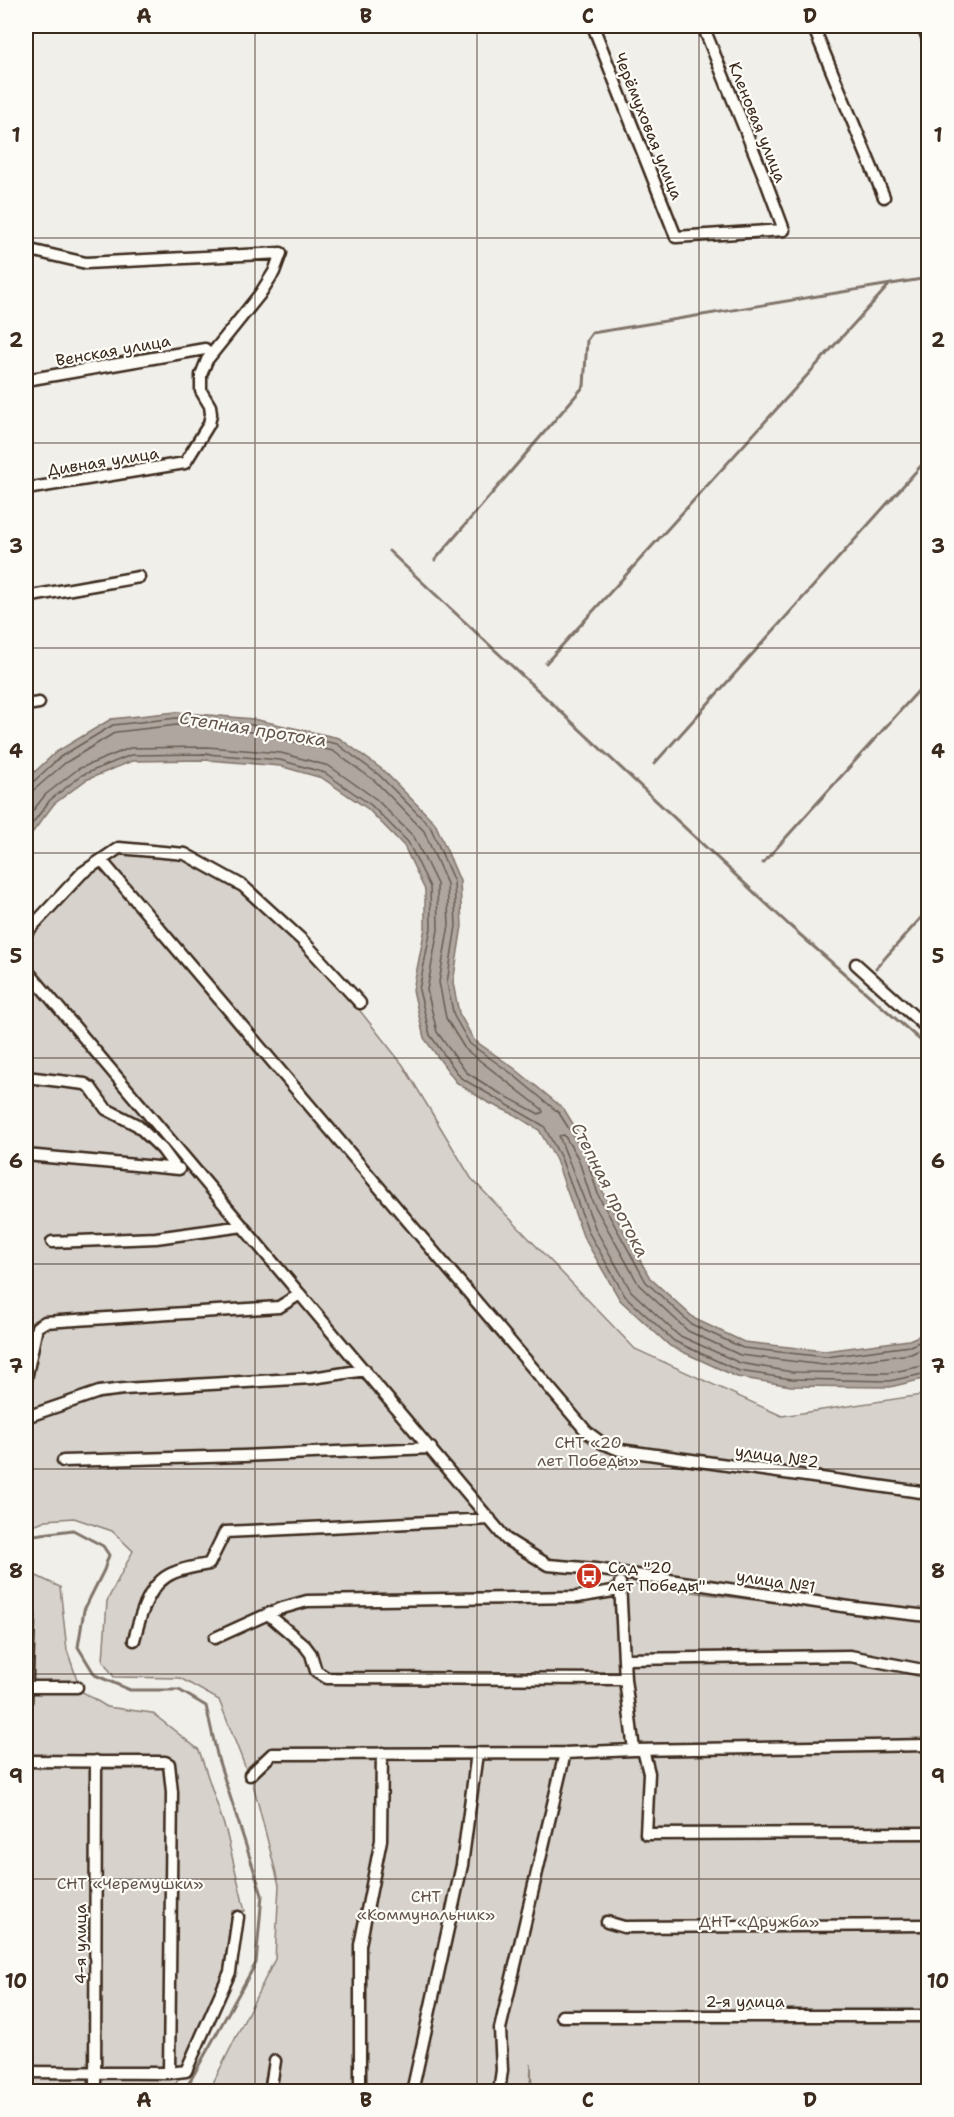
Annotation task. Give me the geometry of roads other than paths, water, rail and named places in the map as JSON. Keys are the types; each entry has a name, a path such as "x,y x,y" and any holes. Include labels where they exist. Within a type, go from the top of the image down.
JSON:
{"street":[{"name":"Черёмуховая улица","path":"593,26 676,237 784,230"},
{"name":"Кленовая улица","path":"703,26 784,230"},
{"path":"813,26 884,197"},
{"path":"923,26 928,39"},
{"name":"Дивная улица","path":"26,249 86,263 281,253 274,272 260,294 207,360 201,375 201,391 210,405 209,424 185,463 26,489"},
{"name":"Венская улица","path":"26,380 206,349"},
{"path":"26,597 140,577"},
{"path":"26,705 39,703"},
{"path":"26,933 82,873 119,848 185,854 243,886 302,940 360,1003"},
{"name":"улица №2","path":"102,861 586,1432 602,1443 620,1450 928,1493"},
{"path":"856,964 928,1029"},
{"name":"улица №1","path":"26,969 507,1539 548,1565 928,1616"},
{"path":"26,1077 85,1084 91,1088 106,1109 137,1125 162,1149 176,1168"},
{"path":"26,1155 194,1170"},
{"path":"52,1242 156,1238 243,1226"},
{"path":"26,1378 37,1327 45,1322 279,1307 300,1294"},
{"path":"26,1417 99,1392 312,1378 365,1370"},
{"path":"63,1461 431,1448"},
{"path":"134,1640 142,1612 154,1588 171,1573 209,1564 225,1532 490,1519"},
{"path":"620,1573 625,1679 638,1750 649,1773 646,1834 928,1833"},
{"path":"215,1638 268,1614 307,1601 577,1597 619,1590"},
{"path":"26,1612 29,1616 26,1702"},
{"path":"268,1614 305,1646 311,1654 316,1671 327,1678 625,1679"},
{"path":"625,1659 850,1656 928,1671"},
{"path":"26,1687 77,1687"},
{"path":"250,1775 272,1754 565,1753 928,1745"},
{"path":"360,2091 360,1945 381,1840 382,1753"},
{"path":"412,2091 462,1866 477,1753"},
{"path":"499,2091 502,2070 500,2029 565,1753"},
{"path":"26,1761 165,1762 169,1764 172,1792 169,2073"},
{"name":"4-я улица","path":"94,2091 96,1761"},
{"path":"26,2072 169,2073 186,2071 230,1972 238,1917"},
{"path":"607,1922 624,1928 928,1925"},
{"name":"2-я улица","path":"562,2016 928,2016"},
{"path":"270,2091 275,2061"}],"water":[{"name":"Степная протока","path":"176,712 253,719 339,738 383,770 435,823 460,881 462,926 453,983 459,1013 474,1040 514,1068 564,1109 590,1152 604,1195 650,1278 695,1319 744,1342 825,1351 909,1340 928,1332 928,1378 890,1387 791,1386 737,1377 670,1346 620,1300 583,1236 556,1160 539,1130 456,1082 424,1038 413,990 425,928 425,890 404,846 368,809 322,778 280,766 207,760 132,761 86,780 54,804 26,841 26,780 56,752 111,719"}],"waterway":[{"path":"435,560 584,386 587,340 592,333 928,278"},
{"path":"546,663 890,284"},
{"path":"654,764 928,458"},
{"path":"389,551 789,925 928,1047"},
{"path":"763,863 928,680"},
{"path":"876,968 928,910"},
{"path":"26,1536 73,1530 103,1546 109,1555 84,1610 78,1647 95,1675 130,1690 179,1690 206,1706 218,1759 262,1895 256,1963 184,2092"}],"place":[{"name":"Сад \"20 лет Победы\"","path":"589,1576"}],"park label":[{"name":"СНТ «20 лет Победы»","path":"588,1451"},
{"name":"СНТ «Черемушки»","path":"130,1883"},
{"name":"СНТ «Коммунальник»","path":"426,1905"},
{"name":"ДНТ «Дружба»","path":"759,1921"}]}
